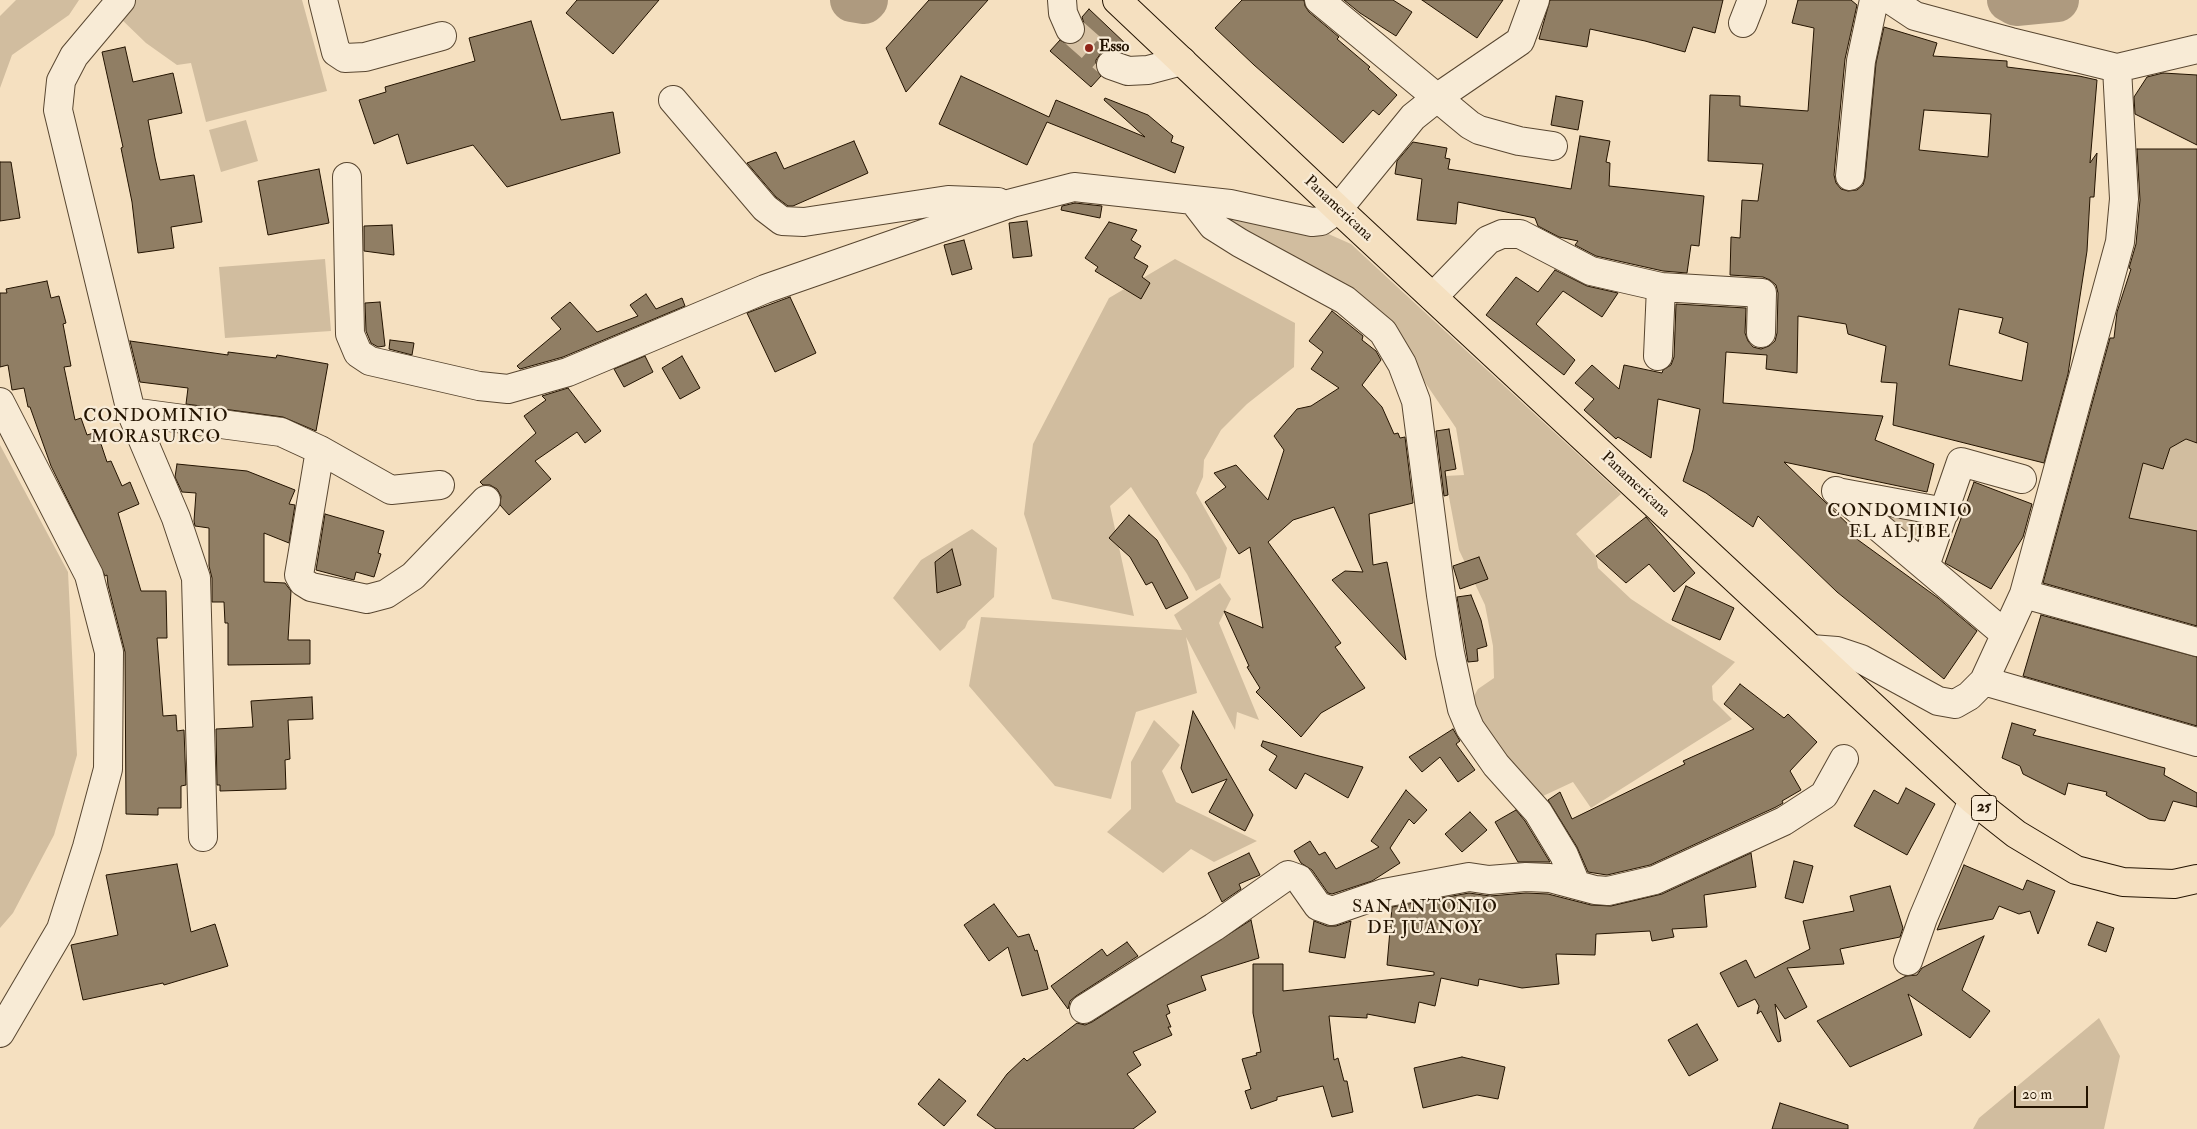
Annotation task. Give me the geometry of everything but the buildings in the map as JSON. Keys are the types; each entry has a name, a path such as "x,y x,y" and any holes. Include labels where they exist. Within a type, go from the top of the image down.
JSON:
{"main road":[{"name":"Panamericana","path":"1117,0 1338,209 1973,800 2016,834 2076,870 2123,882 2174,884 2197,879"}],"street":[{"path":"121,0 74,56 61,81 58,110 131,412 176,518 196,578 203,837"},
{"path":"323,0 336,52 345,58 365,57 442,36"},
{"path":"1062,0 1063,13 1070,29"},
{"path":"1319,0 1479,130 1519,141 1553,146"},
{"path":"347,177 350,334 358,353 370,361 479,386 508,389 568,372 765,289 1012,203 1074,187 1230,204 1312,222 1320,221 1338,209 1413,117 1438,96 1520,41 1535,0"},
{"path":"1850,176 1861,61 1874,0"},
{"path":"1891,0 1915,16 2117,68 2197,49"},
{"path":"1111,65 1128,71 1148,70 1182,61"},
{"path":"1811,649 1837,651 1861,659 1938,701 1955,704 1969,696 1984,681 2024,594 2120,242 2124,199 2117,68"},
{"path":"673,100 765,208 782,221 804,222 948,200 1012,203"},
{"path":"1193,200 1213,226 1345,300 1383,332 1402,364 1416,401 1441,596 1450,653 1462,709 1470,728 1496,765 1538,812 1564,855 1576,884"},
{"path":"1433,297 1488,240 1502,234 1520,234 1591,271 1661,287 1762,293 1761,333"},
{"path":"1658,356 1661,287"},
{"path":"0,402 89,575 109,652 108,769 87,847 62,930 0,1033"},
{"path":"131,412 281,432 320,450 391,490 440,485"},
{"path":"320,450 299,575 303,582 311,587 367,599 386,594 413,576 486,500"},
{"path":"1924,566 1945,512 1961,462 2022,479"},
{"path":"1945,512 1836,491 2005,634"},
{"path":"2024,594 2197,642"},
{"path":"1984,681 2197,742"},
{"path":"1084,1009 1214,927 1288,875 1299,879 1318,906 1332,911 1384,893 1469,876 1489,880 1526,877 1550,878 1596,890 1608,891 1655,880 1784,821 1824,796 1844,759"},
{"path":"1908,961 1923,918 1973,800"}],"shaded area":[{"path":"16,0 79,0 69,15 12,55 0,88 0,16"},
{"path":"127,0 302,0 327,91 206,122 191,63 177,65 146,43 118,16"},
{"path":"246,120 258,161 221,172 209,130"},
{"path":"1217,208 1324,232 1351,244 1621,494 1576,534 1596,556 1598,568 1631,599 1666,622 1735,662 1712,686 1713,700 1732,719 1591,808 1573,782 1543,796 1527,790 1470,703 1478,689 1494,678 1493,646 1485,605 1459,550 1445,476 1464,475 1456,428 1399,344 1220,224"},
{"path":"325,259 331,331 225,338 219,267"},
{"path":"1175,259 1295,323 1294,367 1247,404 1221,430 1204,460 1203,477 1196,493 1227,548 1220,578 1196,591 1131,487 1110,506 1134,616 1052,599 1024,514 1033,444 1109,298"},
{"path":"2186,439 2197,443 2197,534 2129,519 2131,511 2107,454 2163,468 2170,448"},
{"path":"0,445 68,572 77,755 54,835 13,913 0,928"},
{"path":"1889,506 1937,515 1923,556 1885,518"},
{"path":"972,529 997,548 994,597 940,651 893,598 921,560"},
{"path":"1220,583 1231,599 1219,623 1259,720 1237,712 1235,730 1186,637 1197,693 1136,712 1111,799 1055,786 969,686 981,617 1182,630 1174,615"},
{"path":"1154,720 1180,745 1162,771 1176,802 1257,841 1214,862 1191,849 1163,873 1107,832 1131,809 1131,762"},
{"path":"2099,1018 2120,1056 2104,1129 1973,1129 1979,1118"}],"waterway":[{"path":"852,0 864,2 866,0"},
{"path":"2009,0 2016,4 2057,0"}],"tunnel":[{"path":"1070,29 1111,65"}],"place":[{"name":"Esso","path":"1089,48"}],"district":[{"name":"CONDOMINIO MORASURCO","path":"156,427"},
{"name":"CONDOMINIO EL ALJIBE","path":"1900,522"},
{"name":"SAN ANTONIO DE JUANOY","path":"1425,918"}]}
